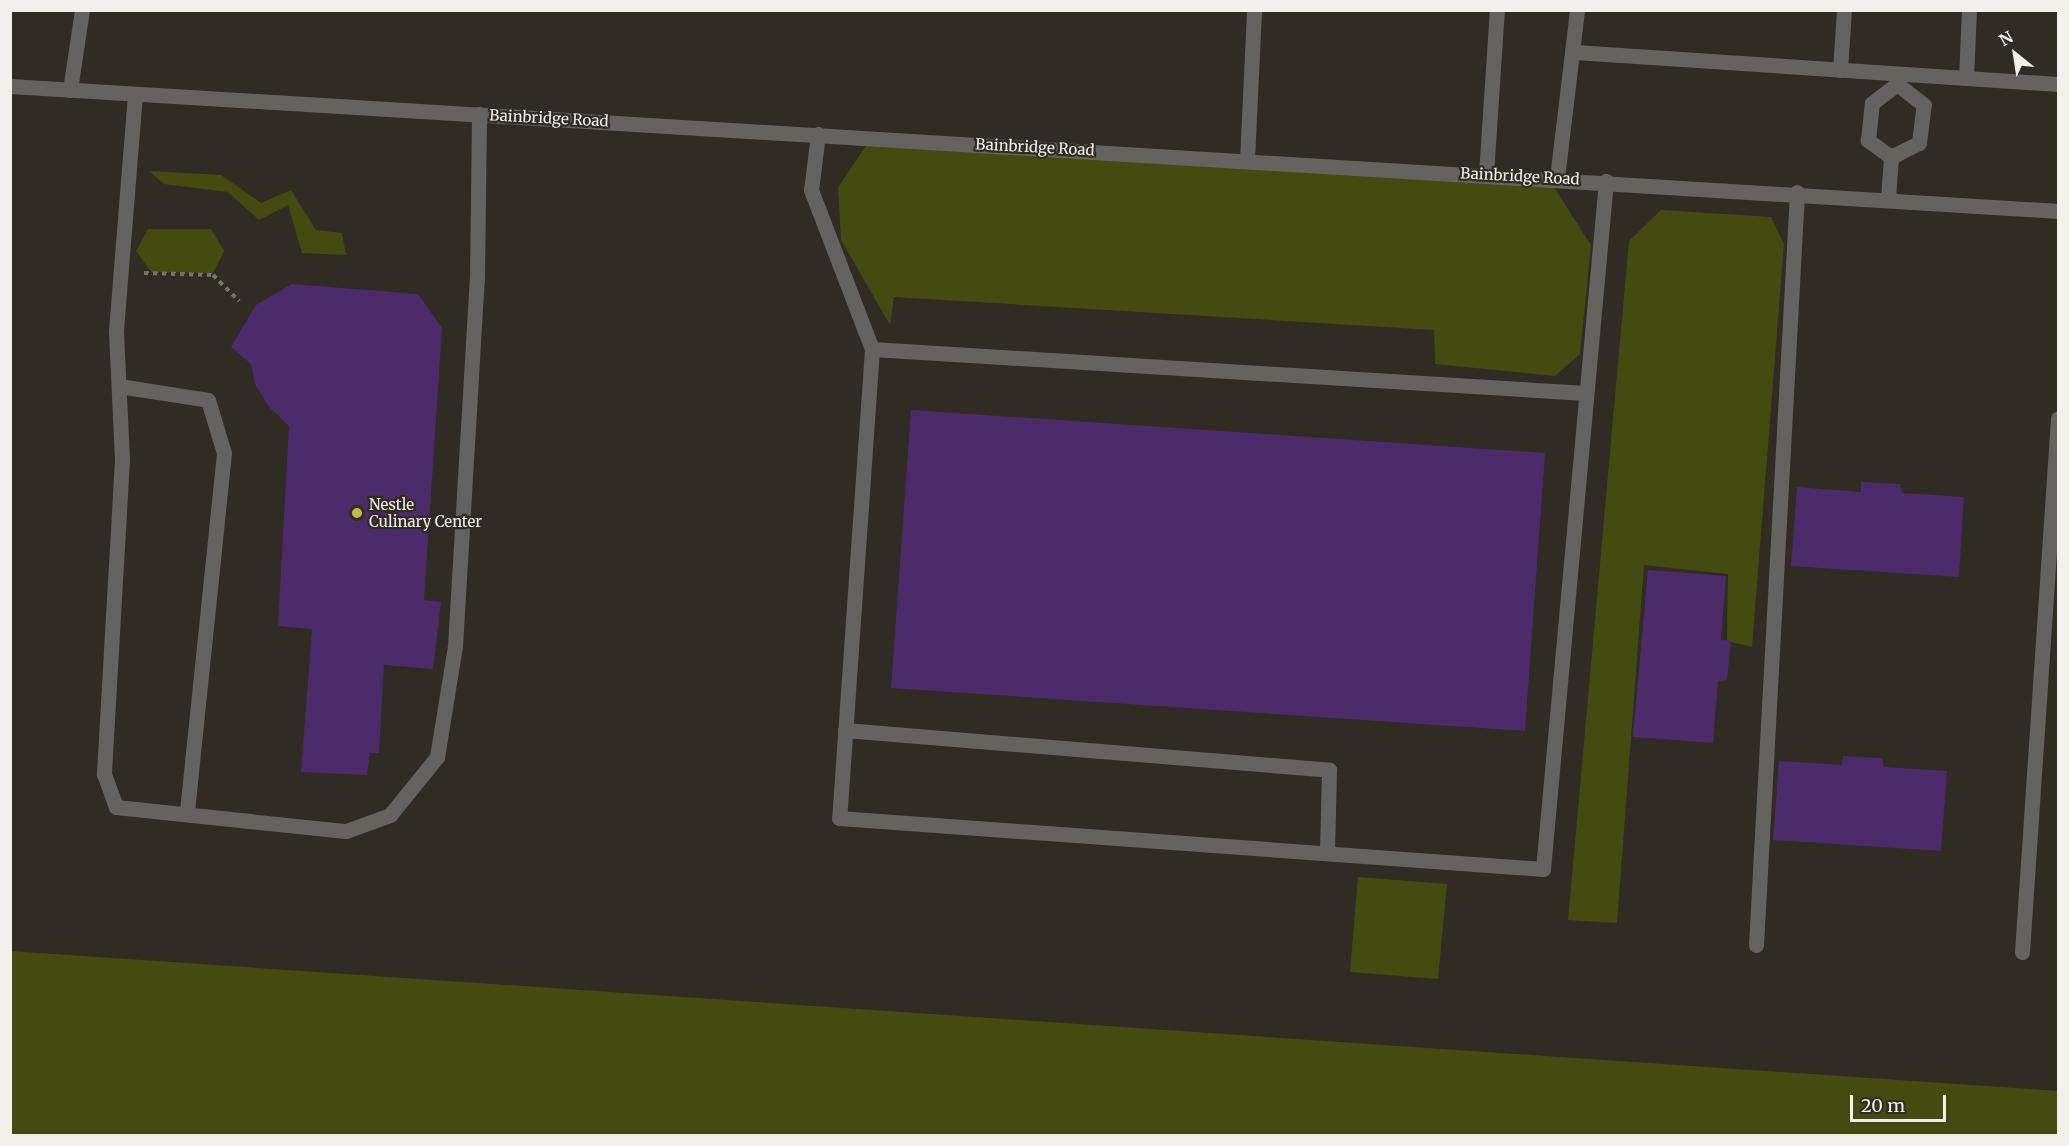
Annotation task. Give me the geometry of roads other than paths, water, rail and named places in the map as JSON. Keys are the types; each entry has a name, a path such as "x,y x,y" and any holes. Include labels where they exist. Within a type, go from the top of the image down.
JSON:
{"street":[{"path":"70,90 82,10"},
{"path":"1247,160 1254,10"},
{"path":"1486,174 1497,10"},
{"path":"1557,178 1575,52 1577,10"},
{"path":"1840,70 1844,10"},
{"path":"1966,78 1969,10"},
{"path":"1575,52 1840,70 1898,79 1966,78 2058,84"},
{"path":"1891,157 1920,143 1924,105 1898,79"},
{"path":"1891,157 1868,140 1872,103 1898,79"},
{"name":"Bainbridge Road","path":"10,86 1797,192 2058,211"},
{"path":"135,94 116,332 121,483 104,774 116,807 346,831 390,815 437,757 454,646 477,279 479,114"},
{"path":"818,134 811,190 872,349 840,818 1543,869 1606,181"},
{"path":"1888,198 1891,157"},
{"path":"1756,945 1797,192"},
{"path":"872,349 1586,393"},
{"path":"119,386 208,400 224,453 188,813"},
{"path":"2022,952 2055,516 2058,418"},
{"path":"845,730 1329,770 1327,853"}],"place":[{"name":"Nestle Culinary Center","path":"357,513"}]}
